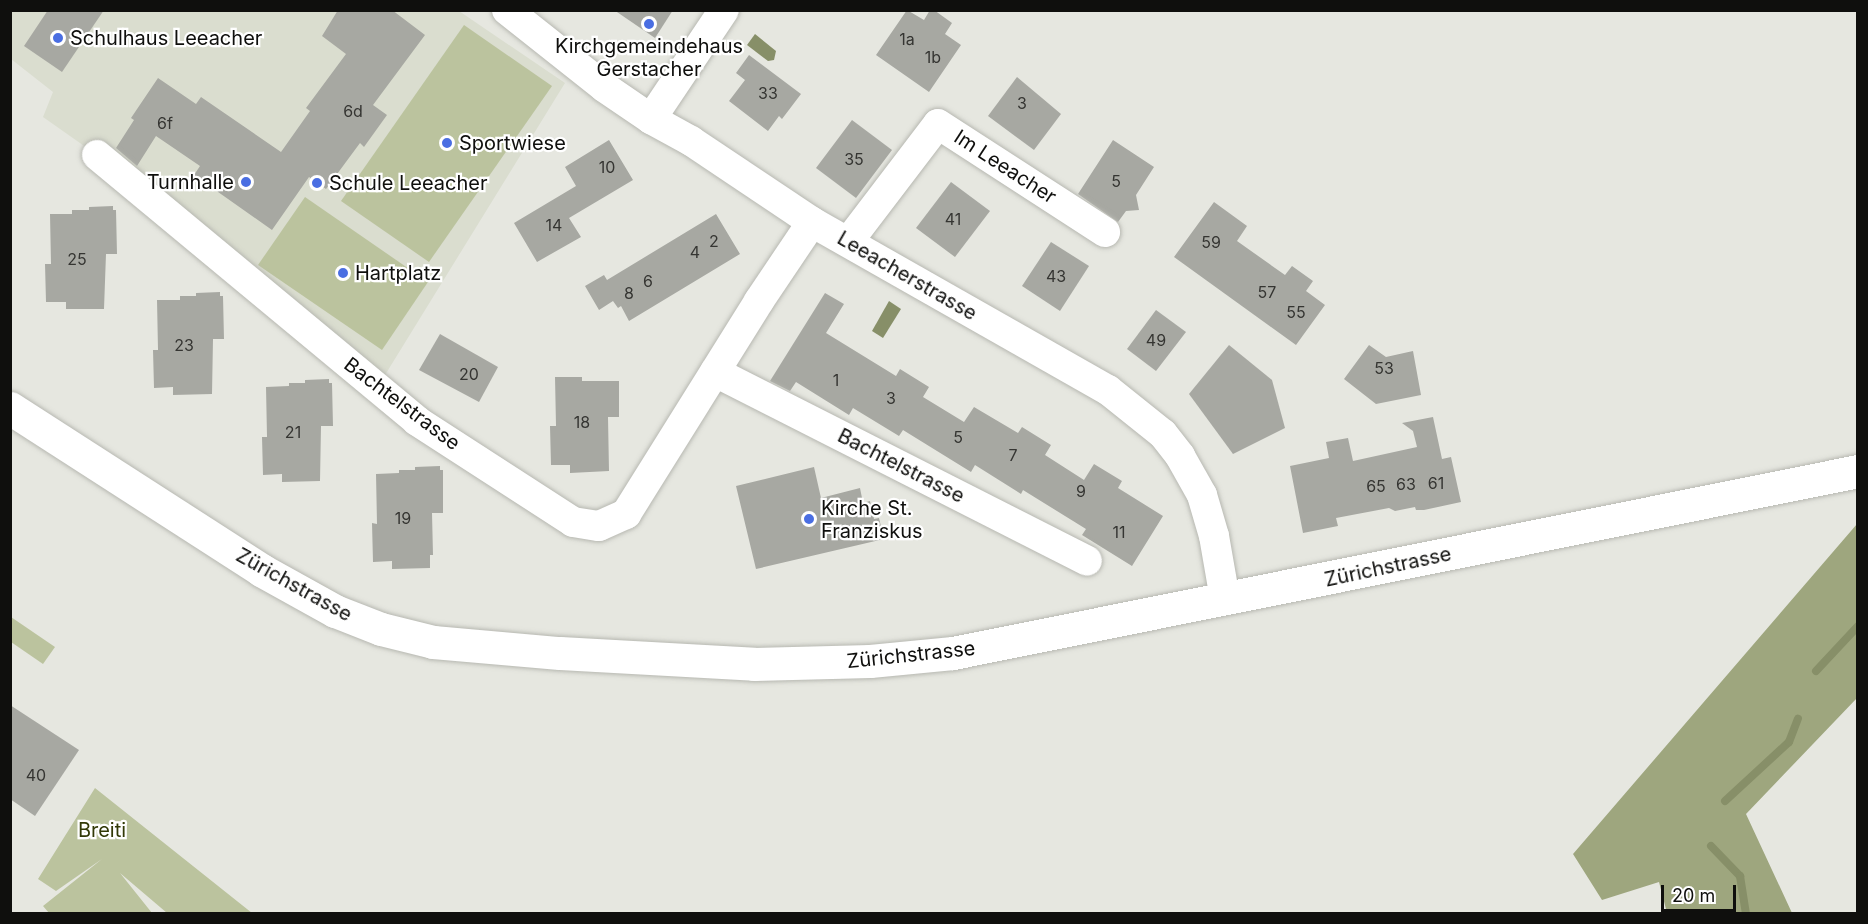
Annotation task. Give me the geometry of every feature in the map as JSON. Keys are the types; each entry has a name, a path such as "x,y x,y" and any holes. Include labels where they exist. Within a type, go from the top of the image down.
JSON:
{"main road":[{"name":"Zürichstrasse","path":"10,408 261,570 335,611 381,629 434,642 560,653 754,664 870,661 953,653 1857,471"}],"street":[{"name":"Leeacherstrasse","path":"507,10 604,87 651,119 691,141 812,222 1108,390 1163,434 1180,456 1202,495 1214,536 1225,600"},
{"path":"651,119 724,10"},
{"name":"Im Leeacher","path":"848,242 938,124 1105,232"},
{"name":"Bachtelstrasse","path":"96,155 417,421 573,522 599,526 626,514 812,222"},
{"name":"Bachtelstrasse","path":"715,372 1087,561"}],"shaded area":[{"name":"Schule Leeacher","path":"10,11 459,11 565,83 377,388 97,155 43,117 53,92 11,59"},
{"path":"755,34 776,51 774,60 768,61 747,45"},
{"path":"889,301 901,309 883,338 872,331"},
{"path":"1857,524 1857,698 1746,814 1792,913 1667,913 1659,882 1602,900 1573,854"}],"green space":[{"name":"Sportwiese","path":"464,25 552,86 429,262 341,201"},
{"name":"Hartplatz","path":"305,197 428,282 382,350 258,265"},
{"path":"11,617 55,647 43,664 11,642"},
{"name":"Breiti","path":"95,788 252,913 167,913 120,873 152,913 49,913 43,906 102,859 56,891 38,879"}],"building":[{"name":"Schulhaus Leeacher","path":"48,10 104,10 62,72 24,46"},
{"path":"338,10 392,10 425,35 373,105 387,115 364,147 360,143 326,189 309,177 272,230 194,175 200,166 156,136 137,166 116,148 134,120 131,118 158,78 196,104 201,97 281,152 310,111 306,108 346,54 322,36"},
{"name":"Kirchgemeindehaus Gerstacher","path":"614,10 673,10 655,38"},
{"path":"907,10 924,20 930,10 934,10 952,23 945,34 961,45 929,92 876,55"},
{"path":"749,55 801,94 782,119 779,116 768,131 729,101 745,80 736,73"},
{"path":"1017,77 1061,114 1034,150 988,116"},
{"path":"852,120 892,150 856,198 816,168"},
{"path":"609,140 633,180 569,218 581,237 537,262 514,223 576,186 565,167"},
{"path":"1113,140 1154,167 1136,195 1139,210 1126,211 1118,222 1078,194"},
{"path":"951,182 990,211 955,257 916,228"},
{"path":"1214,202 1247,226 1237,241 1285,275 1292,266 1313,281 1306,291 1325,305 1296,345 1174,257"},
{"path":"113,206 113,210 116,210 117,254 106,254 104,309 66,309 66,302 46,302 45,264 51,264 50,214 72,214 72,210"},
{"path":"716,214 740,254 629,321 621,306 618,308 613,301 599,310 585,286 604,275 607,280"},
{"path":"1051,242 1089,266 1060,311 1022,286"},
{"path":"220,292 220,296 223,296 224,339 213,339 212,394 173,395 173,387 154,388 153,350 158,350 157,300 180,300 180,296"},
{"path":"825,293 844,304 826,333 896,376 900,369 929,387 923,397 964,422 974,407 1018,433 1022,427 1051,445 1045,455 1084,480 1094,464 1122,481 1118,488 1163,516 1132,566 1082,535 1086,529 1023,490 1021,494 975,465 971,472 903,430 899,436 853,408 849,415 796,382 790,391 770,381"},
{"path":"1156,310 1186,332 1156,371 1127,349"},
{"path":"440,334 498,367 479,402 419,370"},
{"path":"1229,345 1272,380 1285,428 1233,454 1189,394"},
{"path":"1369,345 1386,357 1413,351 1421,395 1376,404 1344,379"},
{"path":"555,377 582,377 582,381 619,381 619,417 608,417 609,471 570,473 570,465 551,465 550,426 556,426"},
{"path":"329,379 329,383 332,383 333,426 321,426 320,481 282,482 282,474 263,475 262,437 267,437 266,387 289,386 289,383 305,383 305,380"},
{"path":"1433,417 1442,459 1451,457 1461,502 1424,510 1416,510 1415,507 1395,511 1389,508 1336,518 1338,526 1303,533 1290,466 1329,458 1326,442 1348,438 1353,461 1417,447 1413,431 1402,423"},
{"path":"440,466 440,470 443,470 443,513 432,513 433,555 430,555 430,568 392,569 392,561 373,562 372,523 377,524 376,474 399,473 399,470 415,470 415,467"},
{"name":"Kirche St. Franziskus","path":"814,467 821,498 860,488 863,503 870,501 874,519 879,518 884,539 756,569 736,486"},
{"path":"10,705 79,750 35,816 10,799"}],"waterway":[{"path":"1816,671 1858,626"},
{"path":"1725,801 1789,742 1798,719"},
{"path":"1711,846 1740,876 1746,914"}],"place":[{"name":"Kirchgemeindehaus Gerstacher","path":"649,24"},
{"name":"Schulhaus Leeacher","path":"58,38"},
{"name":"Sportwiese","path":"447,143"},
{"name":"Turnhalle","path":"246,182"},
{"name":"Schule Leeacher","path":"317,183"},
{"name":"Hartplatz","path":"343,273"},
{"name":"Kirche St. Franziskus","path":"809,519"}]}
